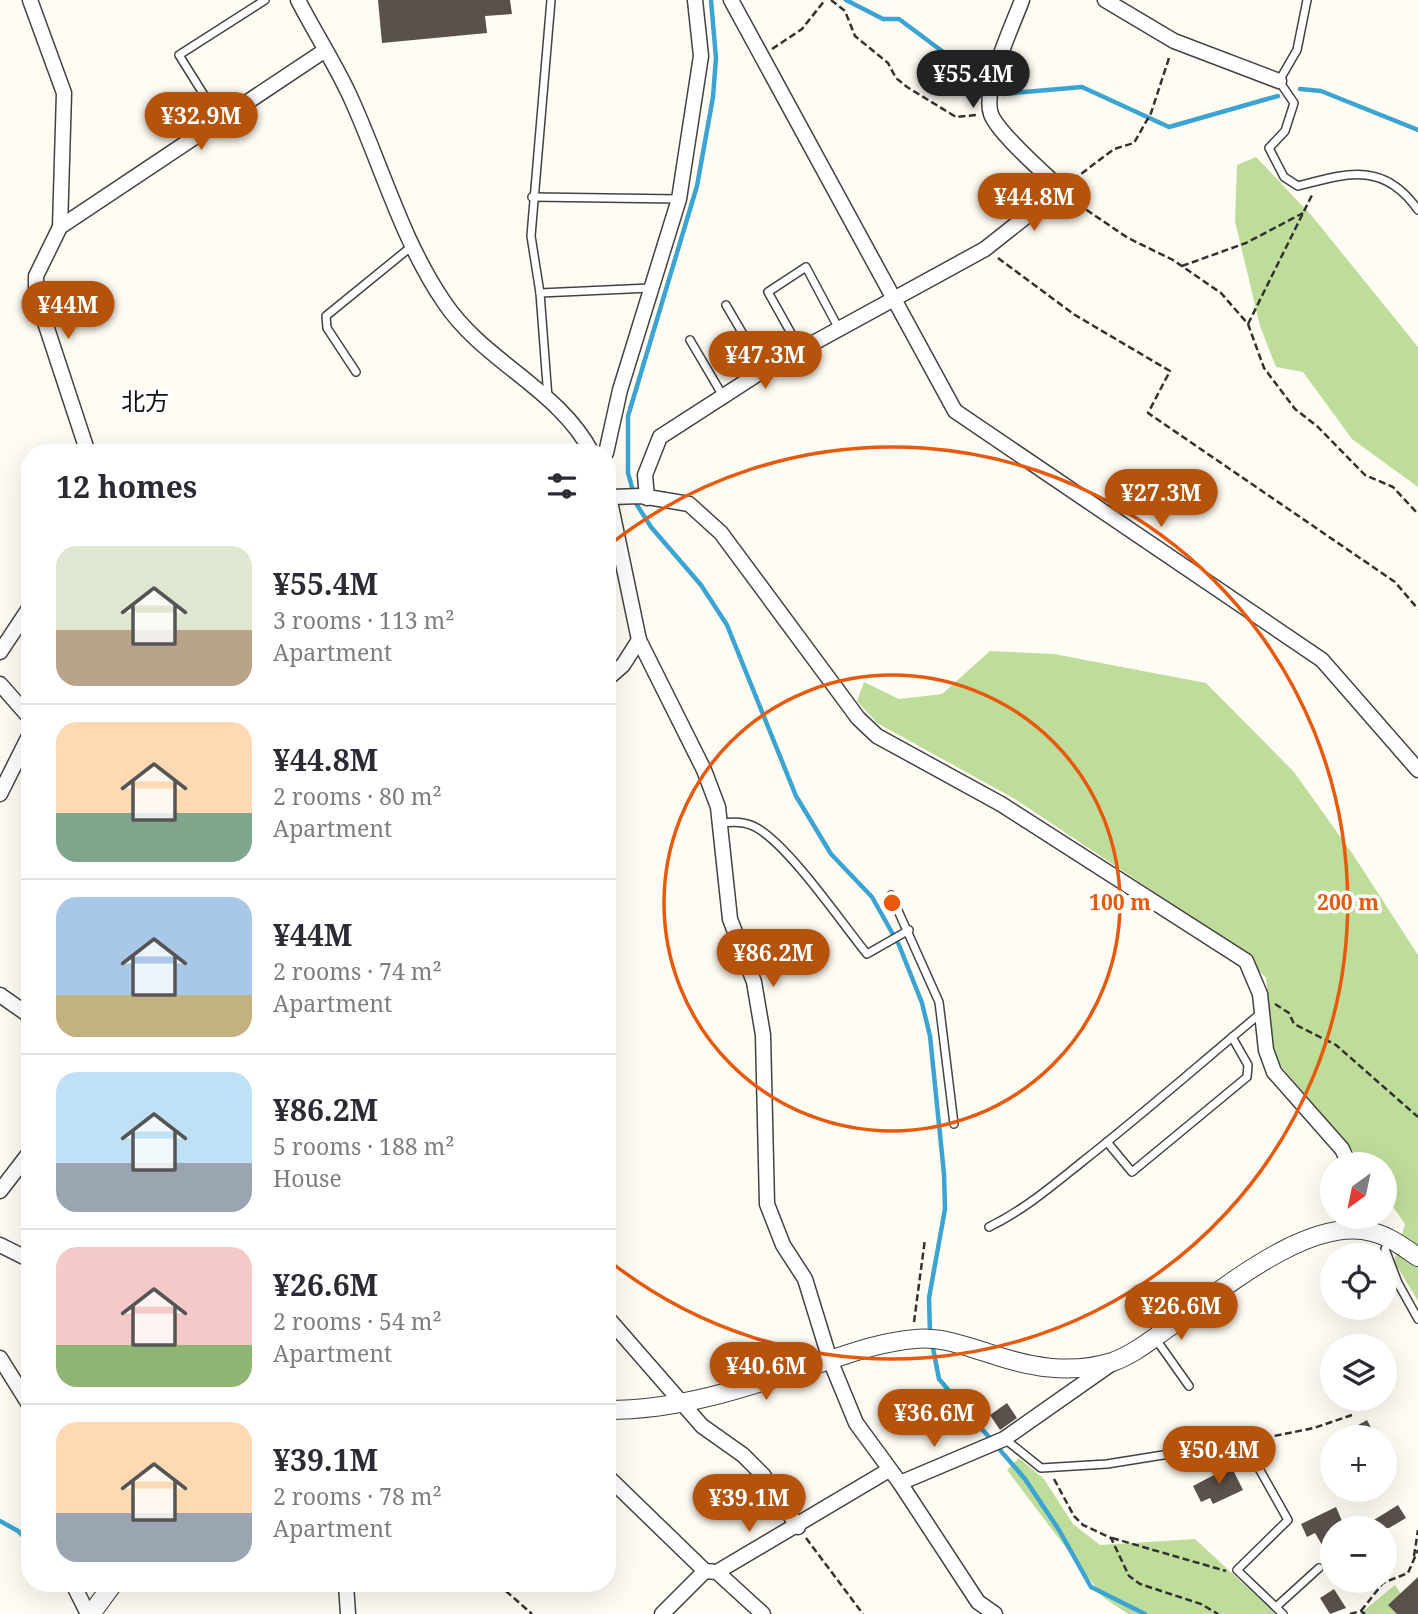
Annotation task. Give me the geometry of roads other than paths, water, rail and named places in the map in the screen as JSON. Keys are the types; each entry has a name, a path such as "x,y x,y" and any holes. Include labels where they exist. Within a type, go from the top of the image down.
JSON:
{"street":[{"path":"30,0 64,93 60,227 37,276 36,295 85,444"},
{"path":"298,0 348,92 412,246 444,303 484,349 548,399 580,430 587,444"},
{"path":"607,444 612,416 679,199 701,56 695,0"},
{"path":"731,0 955,411 1322,660 1418,769"},
{"path":"644,497 646,475 660,438 764,370 985,249 1060,189 990,114 991,87 1022,0"},
{"path":"1105,0 1174,41 1279,81"},
{"path":"60,227 324,51"},
{"path":"616,493 689,504 720,533 858,718 877,736 1001,804 1246,961 1260,994 1266,1050 1274,1072 1343,1152"},
{"path":"616,505 639,640 704,770 718,807 730,919 754,982 763,1035 767,1204 783,1245 805,1279 830,1360 856,1423 900,1483 978,1602 995,1614"},
{"path":"0,652 21,620"},
{"path":"616,671 639,640"},
{"path":"0,684 21,708"},
{"path":"0,794 21,752"},
{"path":"0,995 21,1010"},
{"path":"0,1191 21,1164"},
{"path":"900,1483 994,1442 1154,1338 1265,1259 1302,1241 1349,1229"},
{"path":"1377,1229 1418,1257"},
{"path":"0,1245 21,1256"},
{"path":"616,1327 702,1426 743,1455 763,1475 798,1527"},
{"path":"616,1409 683,1404 732,1393 883,1343 915,1339 940,1340 1048,1369 1087,1368 1115,1361"},
{"path":"0,1358 21,1392"},
{"path":"662,1614 711,1571 798,1527 889,1470"},
{"path":"616,1484 711,1571 763,1614"},
{"path":"77,1592 89,1614 107,1592"},
{"path":"347,1592 348,1614"}],"lane":[{"path":"219,119 179,55 265,0"},
{"path":"548,399 540,293 531,236 532,197 551,0"},
{"path":"1307,0 1297,50 1279,81 1294,103 1285,131 1269,148 1284,177 1298,186 1352,172 1387,181 1410,199 1418,210"},
{"path":"532,197 679,199"},
{"path":"356,372 327,328 327,316 412,246"},
{"path":"801,351 768,292 806,267 840,330"},
{"path":"540,293 650,288"},
{"path":"726,305 764,370"},
{"path":"690,340 723,397"},
{"path":"720,823 742,822 757,828 777,843 867,954 906,932"},
{"path":"891,895 939,1002 954,1124"},
{"path":"989,1227 1016,1214 1170,1093 1261,1013"},
{"path":"1107,1142 1132,1172 1237,1086 1247,1077 1248,1065 1232,1037"},
{"path":"1390,1239 1385,1249 1389,1265 1418,1320"},
{"path":"1154,1338 1189,1386"},
{"path":"994,1442 1041,1468 1107,1464 1244,1442 1288,1520 1237,1570 1283,1614"},
{"path":"1276,1607 1319,1568"}],"waterway":[{"path":"711,0 716,58 713,97 697,186 628,416 628,473 637,505 651,527 701,585 727,625 796,796 831,854 872,897 899,945 922,1003 930,1036 945,1209 929,1298 930,1334"},
{"path":"846,0 883,19 899,19 958,63 969,92 980,96"},
{"path":"1003,94 1082,87 1169,127 1278,96"},
{"path":"1300,89 1321,91 1418,130"},
{"path":"932,1343 939,1379 1025,1479 1059,1530 1091,1587 1145,1614"},
{"path":"0,1521 21,1534"}],"district":[{"name":"北方","path":"145,402"}]}
